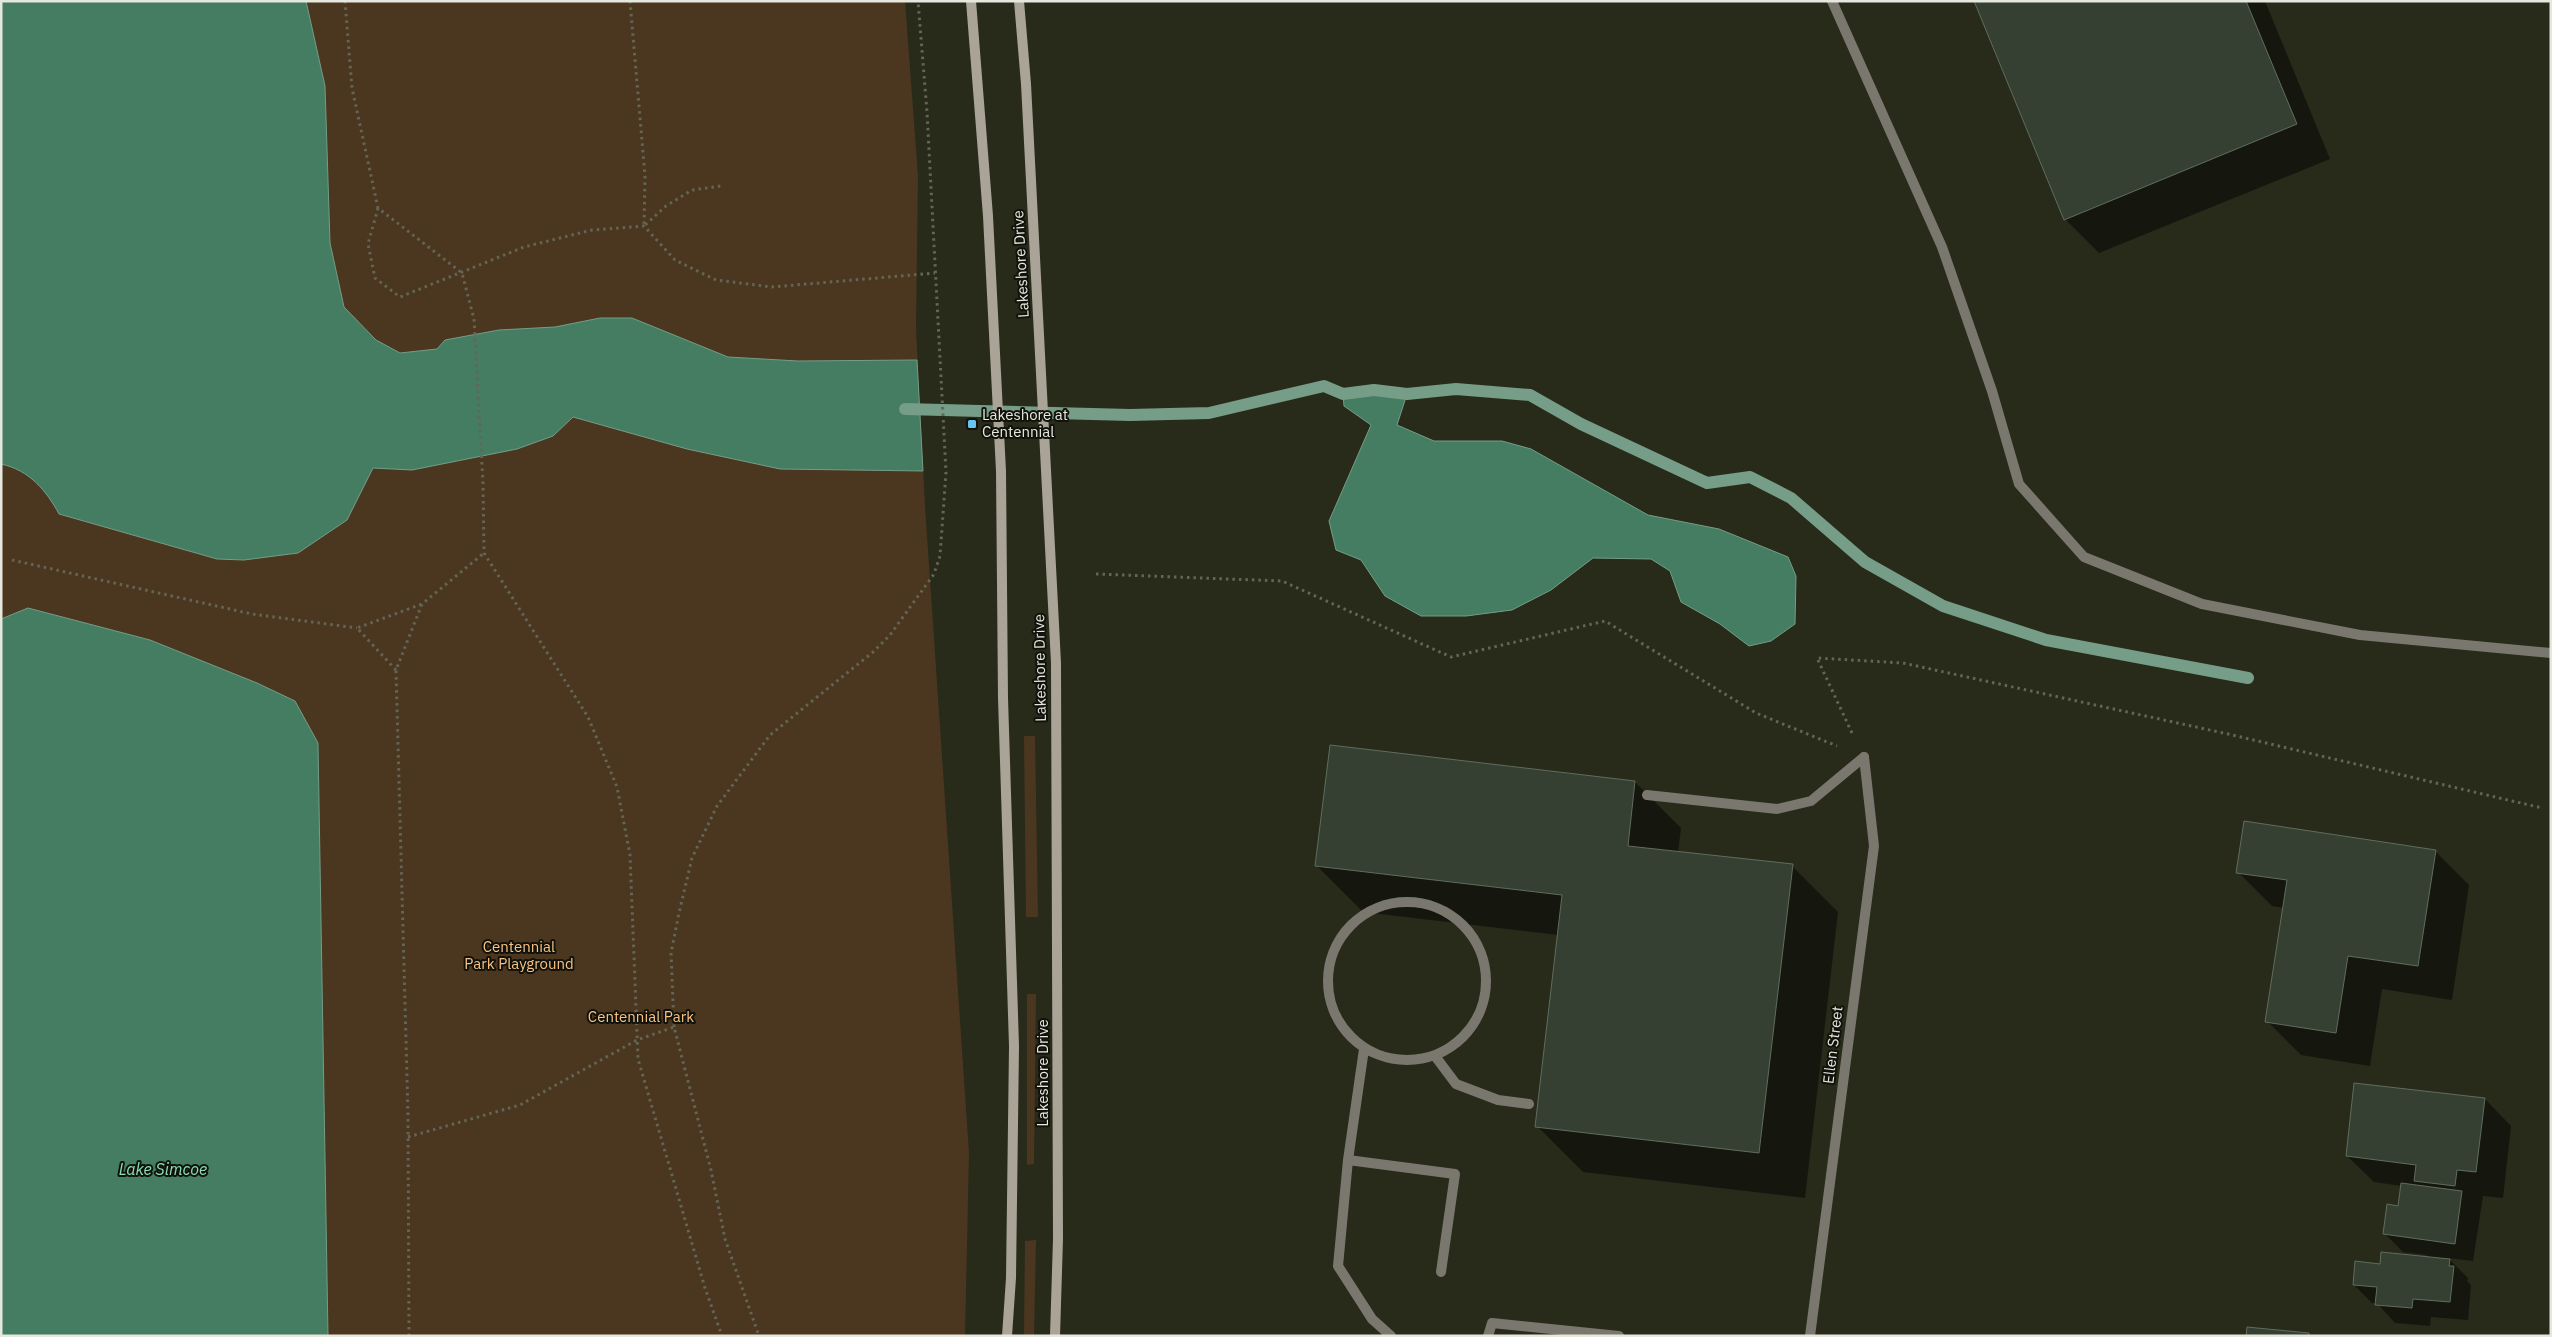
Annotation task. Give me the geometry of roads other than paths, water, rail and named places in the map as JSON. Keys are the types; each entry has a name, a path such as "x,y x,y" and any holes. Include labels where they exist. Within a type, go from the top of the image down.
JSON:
{"main road":[{"path":"971,1 988,216 1001,471 1003,698 1014,1046 1011,1278 1007,1336"},
{"name":"Lakeshore Drive","path":"1019,1 1026,84 1056,663 1058,1239 1056,1336"}],"street":[{"path":"1832,1 1942,247 1992,392 2019,484 2084,557 2202,604 2360,635 2551,653"},
{"name":"Ellen Street","path":"1647,795 1777,810 1811,801 1864,757 1874,846 1810,1336"},
{"path":"1408,902 1433,906 1456,917 1474,937 1485,962 1487,989 1480,1016 1464,1038 1435,1056 1416,1061 1389,1059 1364,1049 1345,1032 1332,1009 1327,984 1330,959 1342,935 1360,917 1382,906 1408,902"},
{"path":"1364,1049 1348,1160 1338,1266 1372,1319 1391,1336"},
{"path":"1435,1056 1456,1084 1498,1100 1529,1104"},
{"path":"1348,1160 1455,1174 1441,1272"},
{"path":"1488,1336 1492,1323 1619,1336"}],"water":[{"path":"1,1 306,1 325,86 330,243 344,307 376,340 400,353 437,349 445,340 499,330 555,327 600,318 632,318 728,357 798,361 917,360 923,471 780,469 687,449 573,417 553,436 517,449 412,470 373,468 347,520 298,553 244,560 217,559 59,514 36,482 20,471 1,464"},
{"path":"1374,390 1407,394 1397,425 1434,441 1502,441 1531,449 1648,515 1719,529 1788,557 1796,576 1795,624 1771,641 1749,646 1720,624 1681,602 1670,571 1651,559 1593,558 1551,590 1512,610 1466,616 1421,616 1385,596 1361,560 1336,550 1329,521 1371,425 1344,406 1343,394"},
{"name":"Lake Simcoe","path":"28,608 150,640 257,683 295,701 318,743 328,1336 1,1336 1,619"}],"waterway":[{"path":"905,409 1130,415 1209,413 1324,386 1343,394 1374,390 1407,394 1456,389 1530,395 1581,424 1707,483 1750,477 1791,498 1865,562 1943,606 2046,640 2248,678"}],"place":[{"name":"Lakeshore at Centennial","path":"972,424"}],"park label":[{"name":"Centennial Park Playground","path":"519,956"},
{"name":"Centennial Park","path":"641,1017"}]}
